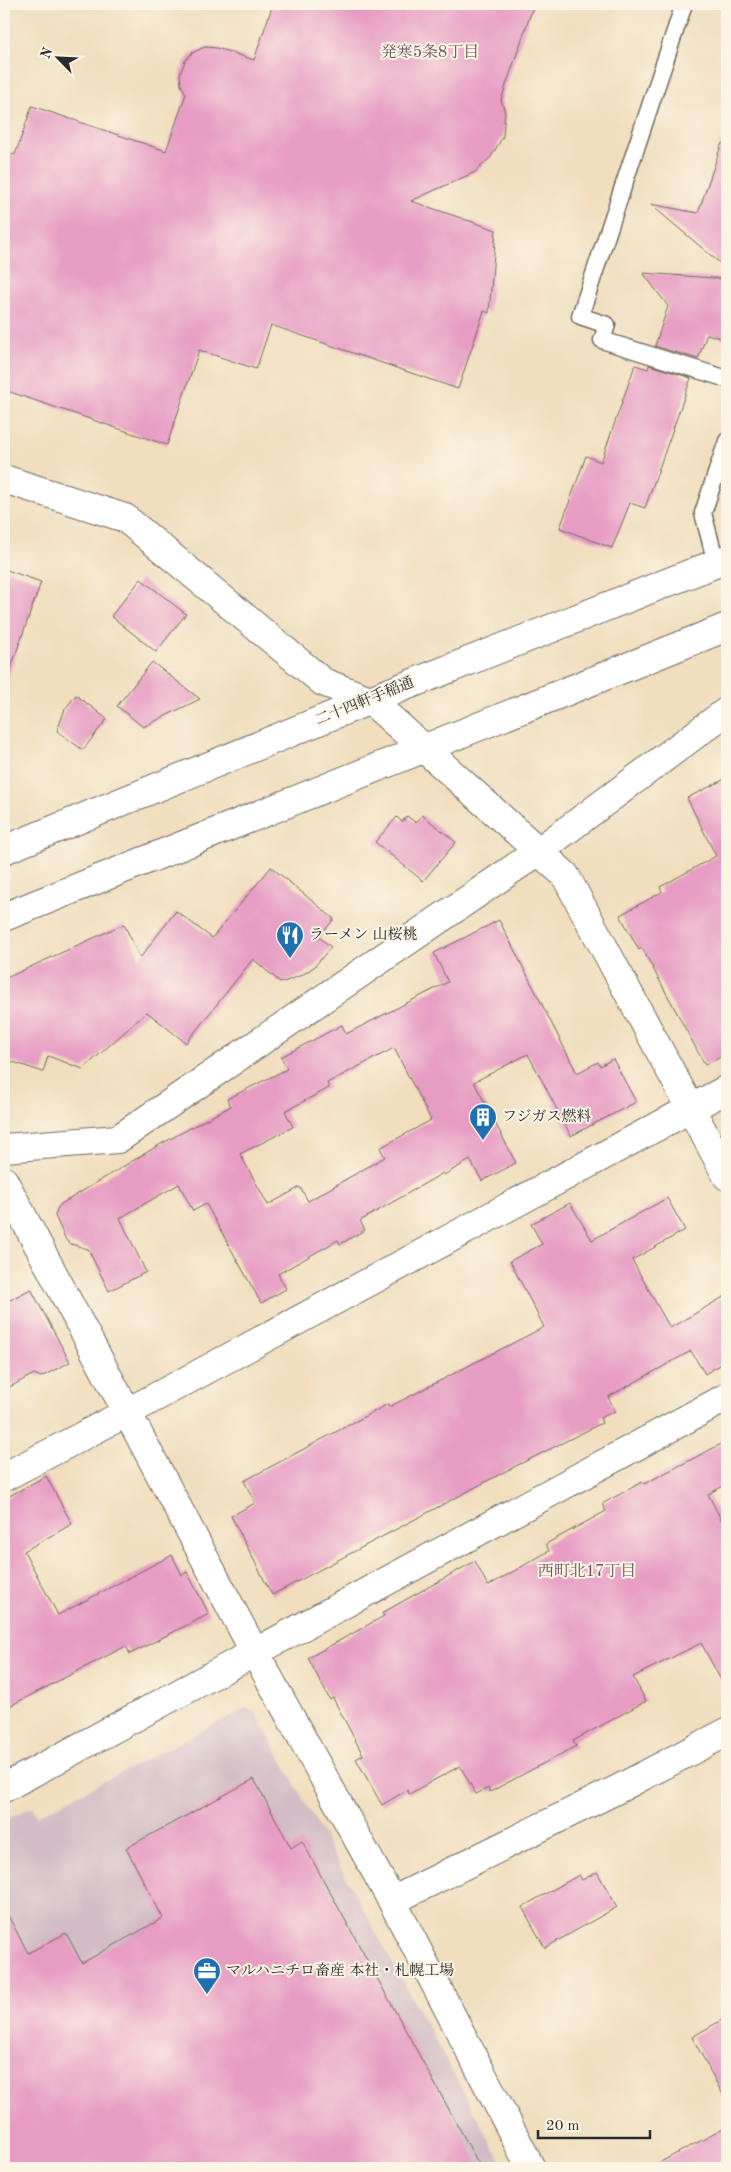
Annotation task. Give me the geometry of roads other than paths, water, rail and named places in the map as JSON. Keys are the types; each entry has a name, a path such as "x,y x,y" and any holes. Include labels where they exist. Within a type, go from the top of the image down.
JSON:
{"street":[{"path":"4,479 125,518 323,682 370,700 565,875 727,1176"},
{"name":"二十四軒手稲通","path":"4,850 370,700 721,561"},
{"path":"4,917 727,628"},
{"path":"4,1148 118,1140 539,851 727,711"},
{"path":"4,1476 128,1412 727,1089"},
{"path":"4,1181 254,1651 392,1901 531,2168"},
{"path":"4,1788 254,1651 727,1397"},
{"path":"392,1901 618,1789 727,1732"}],"lane":[{"path":"684,4 580,316 607,325 602,340 727,379"},
{"path":"721,561 703,513 727,441"}],"place":[{"name":"ラーメン 山桜桃","path":"290,959"},
{"name":"フジガス燃料","path":"483,1141"},
{"name":"マルハニチロ畜産 本社・札幌工場","path":"207,1995"}],"district":[{"name":"発寒5条8丁目","path":"430,53"},
{"name":"西町北17丁目","path":"587,1572"}]}
